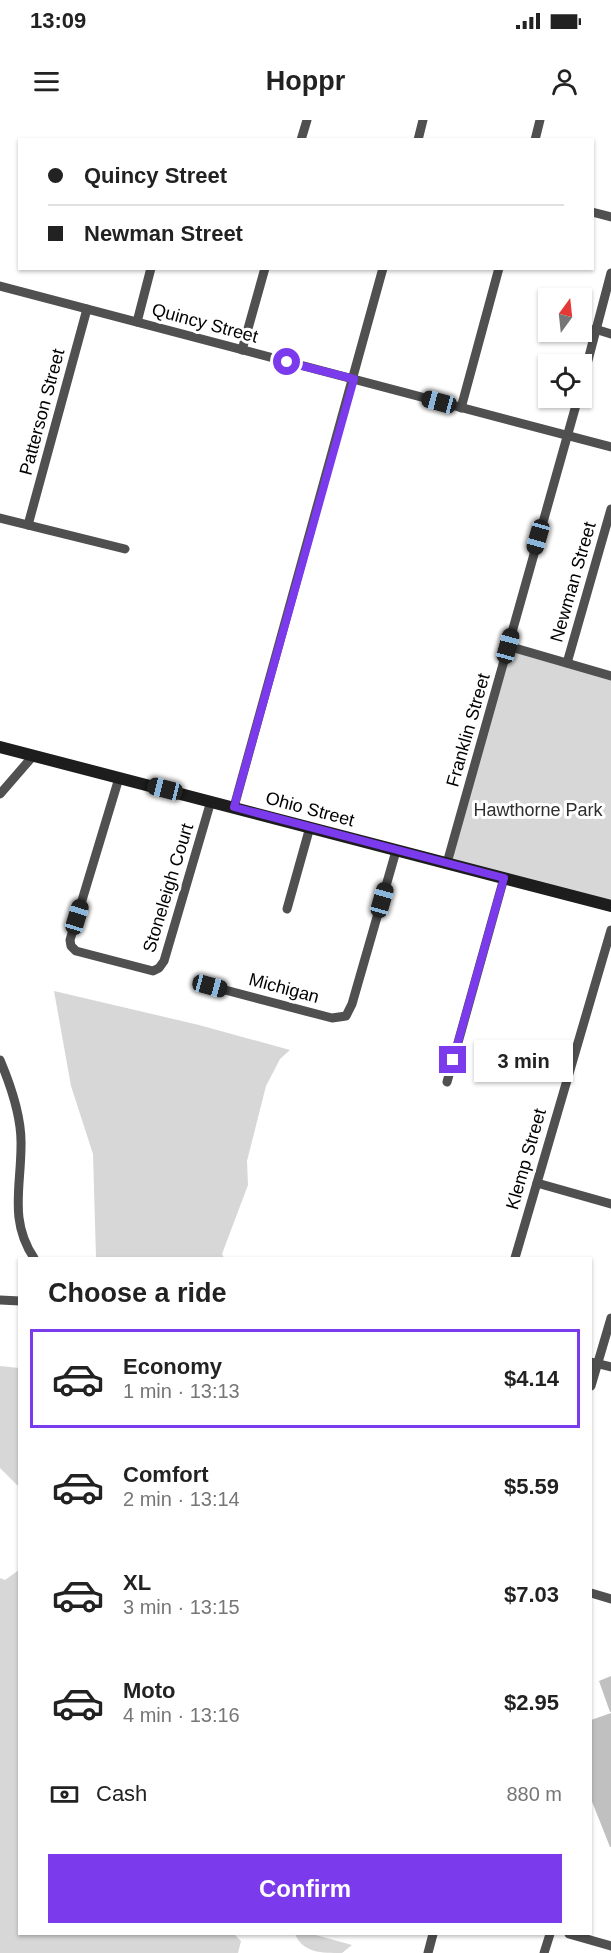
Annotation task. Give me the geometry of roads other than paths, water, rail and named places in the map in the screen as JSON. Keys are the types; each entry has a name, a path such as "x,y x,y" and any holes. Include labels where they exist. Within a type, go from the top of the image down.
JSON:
{"street":[{"path":"302,138 307,120"},
{"path":"418,138 423,120"},
{"path":"536,138 540,120"},
{"path":"594,213 611,218"},
{"path":"137,322 151,270"},
{"path":"242,350 264,270"},
{"path":"234,807 382,270"},
{"path":"461,408 498,270"},
{"path":"589,354 611,273"},
{"name":"Quincy Street","path":"0,286 611,447"},
{"name":"Patterson Street","path":"28,525 87,309"},
{"path":"595,329 611,334"},
{"name":"Franklin Street","path":"447,863 575,408"},
{"name":"Newman Street","path":"567,663 611,509"},
{"path":"0,518 125,549"},
{"path":"508,646 611,676"},
{"name":"Ohio Street","path":"0,747 611,906"},
{"path":"0,794 33,756"},
{"name":"Stoneleigh Court","path":"119,778 71,946 76,951 153,971 159,968 164,961 211,801"},
{"path":"287,909 310,827"},
{"name":"Michigan","path":"210,986 332,1018 340,1018 348,1013 396,851"},
{"path":"447,1082 504,878"},
{"name":"Klemp Street","path":"514,1257 611,930"},
{"path":"0,1060 10,1084 22,1143 17,1220 34,1257"},
{"path":"537,1183 611,1204"},
{"path":"0,1300 18,1301"},
{"path":"592,1378 594,1363 611,1318"},
{"path":"594,1363 611,1367"},
{"path":"592,1593 611,1599"},
{"path":"428,1953 434,1935"},
{"path":"544,1953 550,1935"},
{"path":"572,1935 611,1946"}],"park label":[{"name":"Hawthorne Park","path":"538,810"}]}
